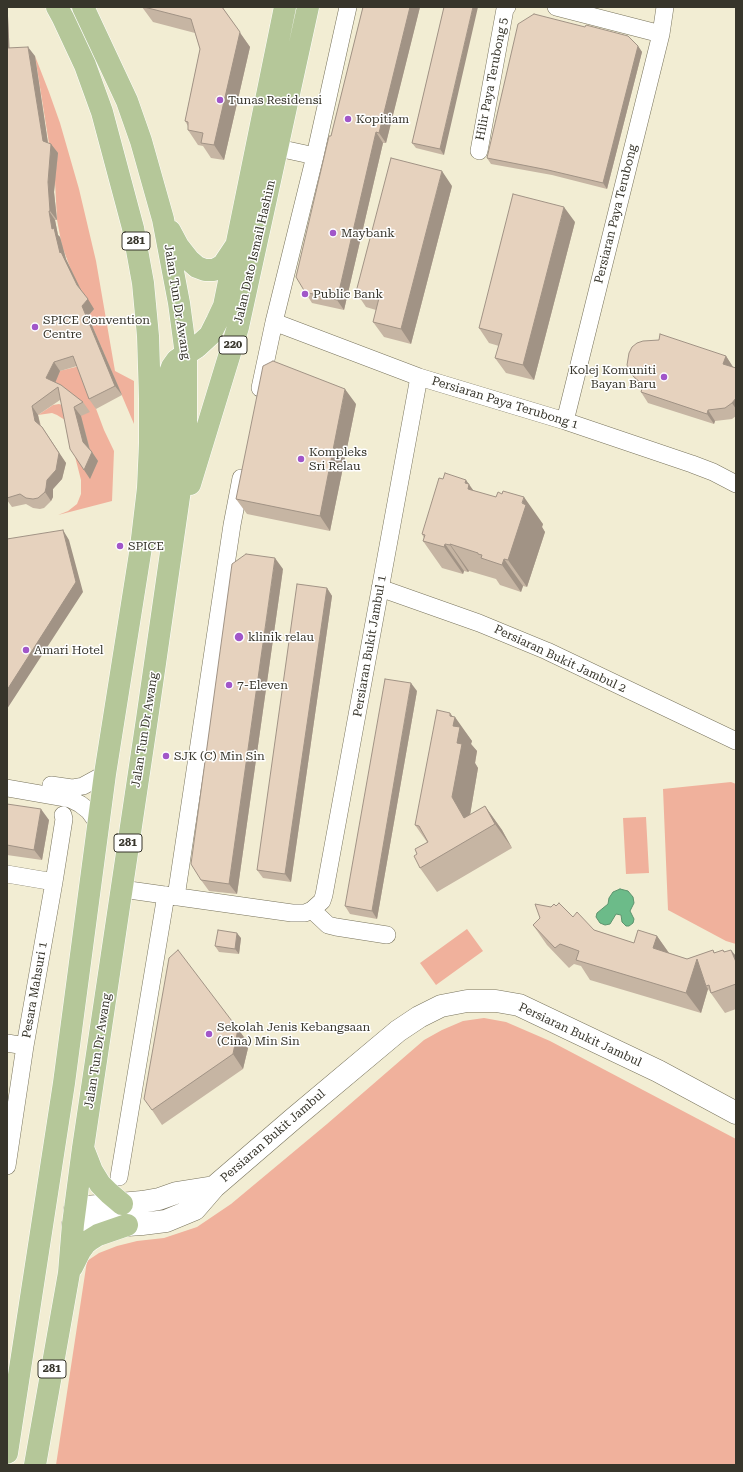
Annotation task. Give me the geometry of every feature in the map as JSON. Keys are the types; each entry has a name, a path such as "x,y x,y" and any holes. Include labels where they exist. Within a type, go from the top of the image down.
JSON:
{"main road":[{"name":"281","path":"7,1453 49,1180 105,774 141,547 148,488 150,399 148,336 139,256 116,160 102,112 85,65 57,7"},
{"name":"Jalan Tun Dr Awang","path":"36,1465 69,1274 68,1216 83,1148 122,889 186,441 186,355 179,303 163,219 141,141 127,101 83,7"},
{"name":"Jalan Dato Ismail Hashim","path":"120,681 147,595 155,556 164,486 168,375 174,364 180,358 204,341 213,329 221,314 285,7"},
{"name":"Jalan Dato Ismail Hashim","path":"173,538 238,327 308,7"},
{"path":"163,219 183,253 197,266 205,270 214,270 223,265 233,250 238,238"},
{"path":"83,1148 89,1164 98,1180 109,1193 122,1204"},
{"path":"49,1180 54,1206 68,1216"},
{"path":"38,1251 50,1224 68,1216"},
{"path":"69,1274 85,1244 98,1235 127,1225"}],"street":[{"path":"258,400 274,322 315,156 348,7"},
{"name":"Hilir Paya Terubong 5","path":"479,151 505,9 507,7"},
{"path":"556,7 661,34"},
{"name":"Persiaran Paya Terubong","path":"565,421 661,34 665,7"},
{"path":"278,148 315,156"},
{"name":"Persiaran Paya Terubong 1","path":"274,322 419,377 565,421 692,464 713,472 736,484"},
{"name":"Persiaran Bukit Jambul 1","path":"312,910 322,901 324,895 419,377"},
{"path":"119,1177 171,896 232,525 245,462"},
{"name":"Persiaran Bukit Jambul 2","path":"380,588 479,622 547,651 736,741"},
{"path":"7,788 71,794 105,774"},
{"path":"7,777 71,794 89,811 99,825"},
{"name":"Pesara Mahsuri 1","path":"7,1166 25,1046 54,882 64,819 63,815"},
{"path":"7,874 54,882"},
{"path":"122,889 292,914 305,913 312,910 328,925 387,935"},
{"name":"Persiaran Bukit Jambul","path":"68,1216 127,1225 166,1221 195,1209 214,1187 398,1031 419,1017 441,1006 467,1001 496,1000 519,1005 658,1071 736,1113"},
{"path":"7,1042 25,1046"},
{"name":"Persiaran Bukit Jambul","path":"68,1216 122,1204 159,1199 176,1193 214,1187"}],"shaded area":[{"path":"35,56 60,123 79,189 96,261 115,371 134,381 134,424 88,316 82,294 62,246 57,220 55,181"},
{"path":"80,366 104,430 114,451 112,501 58,515 68,511 77,504 81,494 81,480 65,420 52,413 38,415 53,405 62,405 90,451 72,403 48,395 59,371"},
{"path":"731,782 736,784 736,944 726,941 668,910 663,789"},
{"path":"646,817 649,873 626,874 623,818"},
{"path":"620,889 628,891 633,897 634,903 630,911 634,919 633,923 626,926 622,922 621,915 616,914 610,924 605,925 600,923 596,917 597,913 608,904 609,898 613,892"},
{"path":"467,929 483,951 436,985 420,963"},
{"path":"484,1018 506,1022 550,1041 736,1139 736,1465 56,1465 87,1261 99,1253 117,1246 137,1241 164,1238 197,1227 231,1204 327,1124 424,1040 463,1021"}],"building":[{"name":"Tunas Residensi","path":"144,7 222,7 240,32 214,145 201,143 203,133 188,130 188,122 185,121 200,49 191,19"},
{"path":"363,7 410,7 379,133 376,132 337,300 305,292 296,277 329,136 331,136"},
{"path":"444,7 473,7 440,149 412,143"},
{"path":"534,14 628,36 638,46 603,183 487,158 518,24"},
{"path":"28,47 43,141 51,144 48,182 49,211 52,229 54,228 60,253 61,252 77,285 88,299 82,306 115,386 89,399 73,356 54,362 46,378 61,385 83,402 74,407 83,442 92,452 84,470 70,449 58,387 32,406 35,421 42,427 59,453 56,470 47,480 45,492 38,498 33,499 26,498 20,494 7,498 7,48"},
{"path":"391,158 442,171 401,329 373,322 379,298 356,292"},
{"path":"513,194 564,207 523,365 495,358 502,334 479,328"},
{"path":"660,334 726,356 723,364 736,368 736,398 732,403 725,408 708,410 707,414 641,392 643,385 633,376 627,365 629,353 632,347 637,343 659,340"},
{"name":"Kompleks Sri Relau","path":"273,361 345,389 320,516 236,499 263,366"},
{"path":"445,473 466,480 465,483 469,484 468,489 496,497 498,492 502,494 503,491 524,497 522,503 526,505 508,560 504,559 502,565 481,558 482,555 478,553 450,544 445,544 444,547 423,541 425,535 422,534 439,478 443,479"},
{"name":"Amari Hotel","path":"63,530 76,582 7,690 7,539"},
{"path":"246,554 275,558 229,884 201,880 191,864 232,564"},
{"path":"297,584 327,588 285,874 257,870"},
{"path":"385,679 411,683 372,911 345,906"},
{"path":"437,710 450,713 450,716 455,717 453,726 460,727 457,743 462,744 452,797 464,818 485,806 495,824 420,868 414,856 417,854 415,849 428,842 419,826 415,825"},
{"path":"7,804 41,809 34,850 7,845"},
{"path":"559,903 573,917 577,912 594,930 634,943 638,930 657,936 653,948 687,959 713,950 714,953 723,950 724,952 731,950 736,962 736,984 711,993 709,985 706,986 697,959 686,993 576,960 579,951 560,944 555,948 533,925 540,918 535,904 551,907 554,904 556,906"},
{"path":"218,930 237,933 235,949 215,946"},
{"path":"178,950 238,1029 233,1054 152,1110 144,1099 169,958"}],"place":[{"name":"Tunas Residensi","path":"220,100"},
{"name":"Kopitiam","path":"348,119"},
{"name":"Maybank","path":"333,233"},
{"name":"Public Bank","path":"305,294"},
{"name":"SPICE Convention Centre","path":"35,327"},
{"name":"Kolej Komuniti Bayan Baru","path":"664,377"},
{"name":"Kompleks Sri Relau","path":"301,459"},
{"name":"SPICE","path":"120,546"},
{"name":"klinik relau","path":"239,637"},
{"name":"Amari Hotel","path":"26,650"},
{"name":"7-Eleven","path":"229,685"},
{"name":"SJK (C) Min Sin","path":"166,756"},
{"name":"Sekolah Jenis Kebangsaan (Cina) Min Sin","path":"209,1034"}]}
